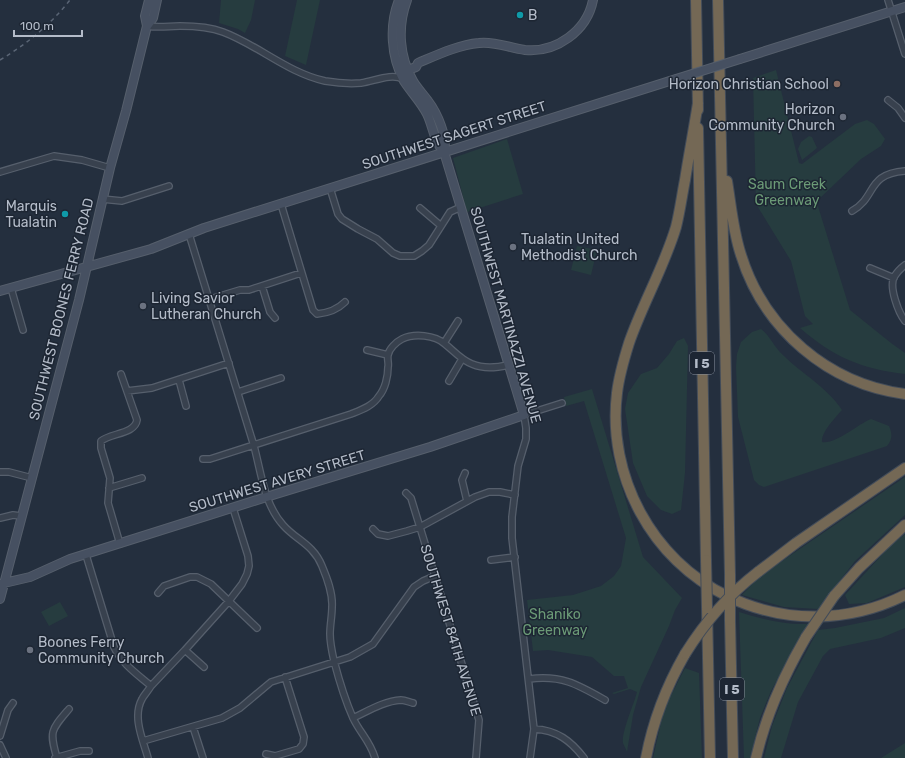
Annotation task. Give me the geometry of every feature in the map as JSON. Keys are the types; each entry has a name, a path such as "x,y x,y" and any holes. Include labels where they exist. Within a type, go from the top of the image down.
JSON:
{"highway":[{"name":"I 5","path":"696,0 710,758"},
{"name":"I 5","path":"718,0 733,758"},
{"path":"698,104 676,226 669,247 629,343 617,393 616,422 619,453 625,477 633,499 647,525 673,557 718,592 744,604 772,612 790,615 829,616 878,607 905,595"},
{"path":"721,139 734,229 740,254 751,281 766,309 780,327 797,344 828,367 858,382 878,389 905,394"},
{"path":"646,758 657,712 671,679 700,631 717,609 758,572 796,543 905,468"},
{"path":"756,758 772,705 787,670 806,637 834,596 859,568 905,525"}],"main road":[{"name":"SOUTHWEST BOONES FERRY ROAD","path":"147,26 145,16 149,0"},
{"name":"SOUTHWEST BOONES FERRY ROAD","path":"0,598 2,584 32,478 87,267 102,199 147,26 153,18 157,0"},
{"name":"SOUTHWEST MARTINAZZI AVENUE","path":"399,0 392,28 400,58 404,70 431,105 437,117 446,145 444,152"},
{"name":"SOUTHWEST MARTINAZZI AVENUE","path":"400,58 400,27 407,0"},
{"path":"400,58 409,62 418,63 462,46 481,42 500,43 523,50 533,50 554,46 565,41 582,25 593,0"},
{"name":"SOUTHWEST SAGERT STREET","path":"0,292 158,247 189,234 330,188 905,7"},
{"path":"404,70 416,67 418,63"},
{"name":"SOUTHWEST MARTINAZZI AVENUE","path":"404,70 403,79 424,109 431,122 439,147 444,152 524,415"},
{"name":"SOUTHWEST AVERY STREET","path":"2,584 30,577 86,554 268,496 430,447 524,415"}],"street":[{"path":"888,0 904,46 905,54"},
{"path":"147,26 196,26 221,31 297,71 323,80 351,84 370,82 389,77 399,77 403,79"},
{"path":"389,77 390,74 404,70"},
{"path":"888,100 898,108 905,118"},
{"path":"0,172 54,156 82,160 110,168"},
{"path":"852,211 860,206 880,178 890,173 905,171"},
{"path":"102,199 122,201 169,186"},
{"path":"330,188 338,214 342,219 377,239 396,255 411,257 418,254 429,244 440,225 450,212 461,207"},
{"path":"281,204 312,310 317,314 327,313 338,308 345,302"},
{"path":"420,208 440,225"},
{"path":"189,234 273,510 282,524 310,547 318,557 322,566 332,596 330,635 334,662 353,718 370,744 375,758"},
{"path":"905,265 894,278 893,292 899,311 905,321"},
{"path":"870,268 894,278"},
{"path":"210,299 249,290 301,273"},
{"path":"262,286 270,312 275,318"},
{"path":"11,288 23,330"},
{"path":"444,343 458,321"},
{"path":"203,459 210,459 254,446 351,414 372,404 380,396 385,384 388,368 388,355 401,339 412,336 436,338 462,359 471,364 490,368 508,365"},
{"path":"368,350 388,355"},
{"path":"449,381 462,359"},
{"path":"127,391 152,388 229,363"},
{"path":"120,544 109,508 108,498 110,478 101,448 101,441 106,437 132,429 136,425 137,420 121,374"},
{"path":"238,392 281,378"},
{"path":"179,380 186,406"},
{"name":"SOUTHWEST AVERY STREET","path":"524,415 562,403"},
{"name":"SOUTHWEST MARTINAZZI AVENUE","path":"524,415 526,439 518,466 512,528 534,729 530,758"},
{"path":"0,472 9,472 32,478"},
{"path":"465,473 462,480 467,500"},
{"path":"109,488 142,478"},
{"path":"373,529 378,534 388,536 420,527 467,500 489,492 500,492 515,495"},
{"name":"SOUTHWEST 84TH AVENUE","path":"406,493 411,498 479,720 476,758"},
{"path":"148,758 138,718 141,700 150,686 229,601 242,584 247,574 249,566 248,556 233,508"},
{"path":"0,518 13,515 21,516"},
{"path":"86,554 114,647 123,662 150,686"},
{"path":"491,560 515,557"},
{"path":"143,742 193,727 232,713 271,682 350,657 373,644 414,587 435,576"},
{"path":"158,593 164,586 197,577 211,584 257,628"},
{"path":"185,650 204,667"},
{"path":"266,754 275,756 299,749 303,744 304,737 285,677"},
{"path":"529,679 544,677 565,680 582,687 605,700"},
{"path":"353,718 370,709 388,703 402,700 413,703"},
{"path":"0,736 8,710 13,704"},
{"path":"69,709 54,727 52,734 56,758 80,750 90,751"},
{"path":"193,727 203,758"},
{"path":"534,729 553,732 564,738 574,745 584,758"},
{"path":"0,746 6,758"}],"green space":[{"path":"221,0 255,0 251,20 245,33 238,29 219,23"},
{"path":"297,0 320,0 306,65 285,56"},
{"name":"Saum Creek Greenway","path":"776,70 799,163 802,164 855,124 867,120 874,124 885,139 881,146 861,159 819,199 817,203 850,310 905,353 905,374 875,369 849,360 824,347 800,328 813,324 805,316 791,261 756,204 753,78"},
{"path":"809,136 812,137 817,148 802,160 798,149 801,142"},
{"path":"507,139 523,194 467,212 453,158"},
{"path":"577,246 597,250 591,275 571,270"},
{"path":"761,329 790,362 829,394 842,410 826,429 822,442 827,442 840,437 871,419 889,426 891,436 887,446 764,487 759,485 754,480 738,417 736,367 737,354 741,342 752,332"},
{"path":"684,338 688,346 685,473 681,510 672,514 661,510 647,496 633,463 625,409 628,393 641,374 657,368 669,354 677,341"},
{"name":"Shaniko Greenway","path":"592,389 643,557 682,598 675,610 641,687 633,715 627,752 623,743 623,738 637,692 630,689 614,694 612,693 628,688 624,676 614,676 592,657 548,650 533,651 527,600 573,595 601,586 614,576 621,566 626,538 584,401 566,406 564,397"},
{"path":"905,477 905,515 855,561 818,609 784,607 742,595 760,576"},
{"path":"905,534 905,587 867,603 849,604 845,595 892,544"},
{"path":"60,602 68,616 49,626 41,612"},
{"path":"905,608 905,628 881,638 830,649 823,656 798,702 781,758 764,758 772,726 787,688 818,630 884,618"},
{"path":"739,612 790,624 808,624 771,691 760,718 750,758 744,758"},
{"path":"685,668 699,673 702,758 653,758 664,709"},
{"path":"905,743 905,758 881,758"}],"railway":[{"path":"0,60 38,33 70,0"}],"place":[{"name":"B","path":"520,15"},
{"name":"Horizon Christian School","path":"837,84"},
{"name":"Horizon Community Church","path":"843,117"},
{"name":"Marquis Tualatin","path":"65,214"},
{"name":"Tualatin United Methodist Church","path":"513,247"},
{"name":"Living Savior Lutheran Church","path":"143,306"},
{"name":"Boones Ferry Community Church","path":"30,650"}]}
